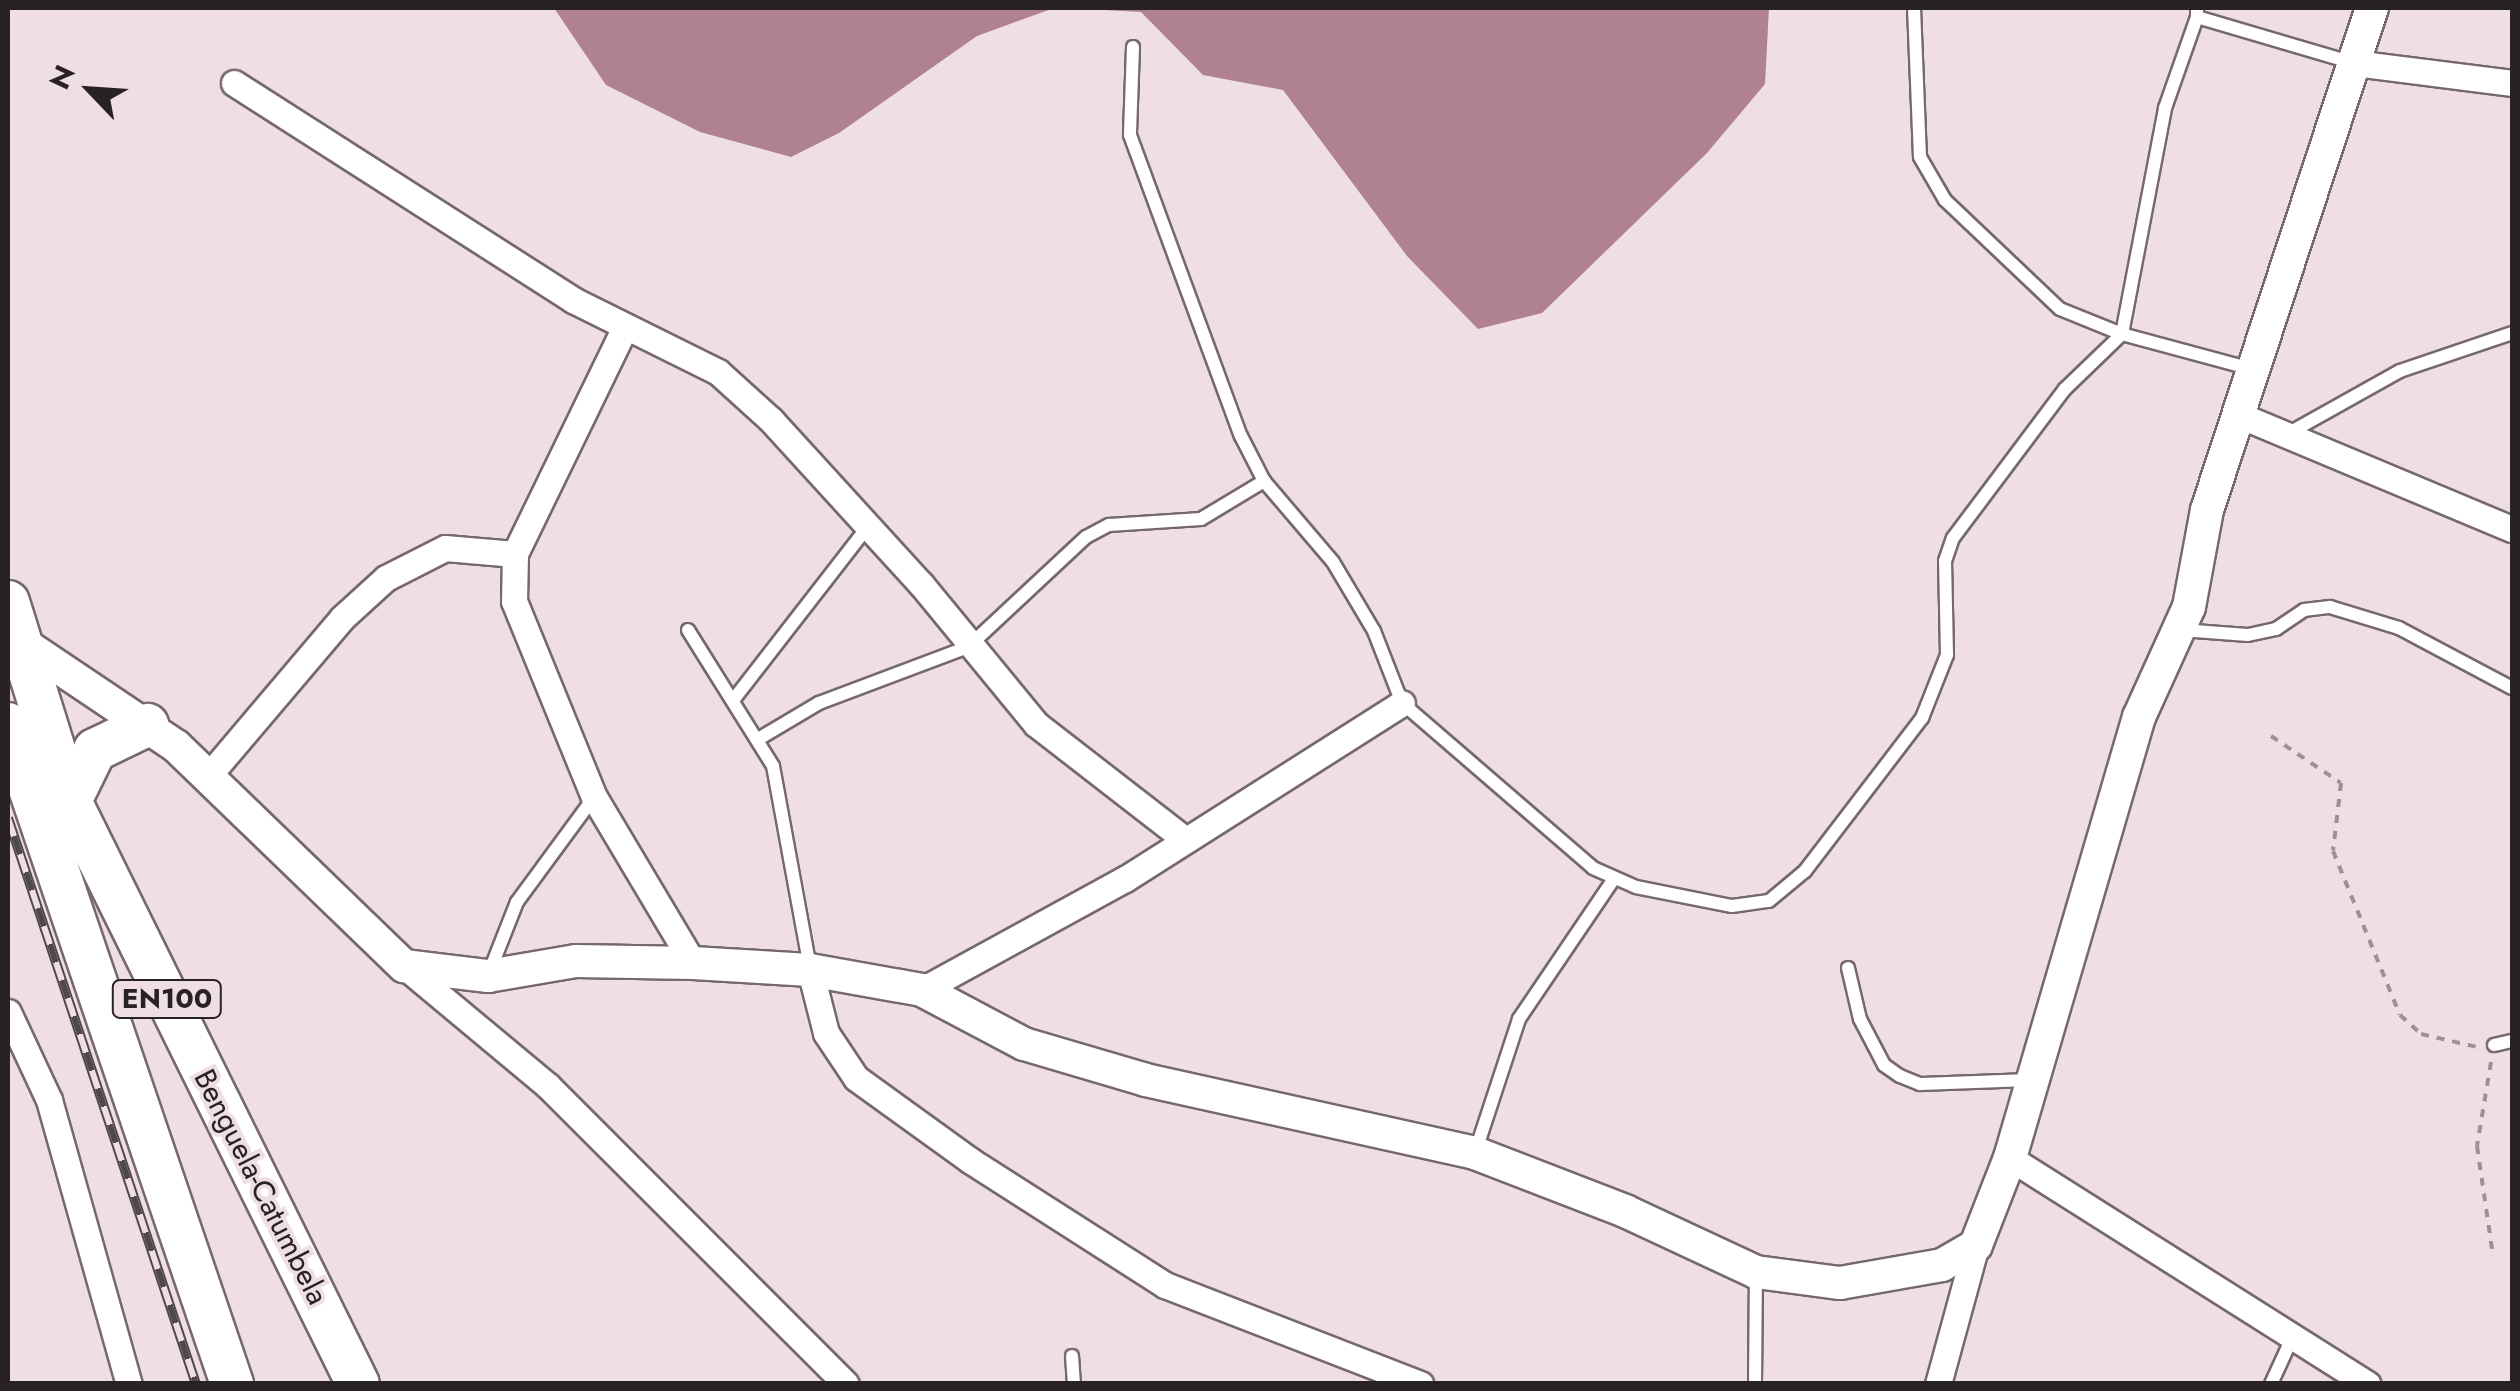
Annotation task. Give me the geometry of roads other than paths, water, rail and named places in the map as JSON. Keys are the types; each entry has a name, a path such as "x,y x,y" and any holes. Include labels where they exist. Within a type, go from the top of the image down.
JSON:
{"highway":[{"name":"Benguela-Catumbela","path":"14,622 70,801 358,1384"},
{"name":"EN100","path":"8,724 232,1384"},
{"path":"70,801 95,750 148,725"}],"street":[{"path":"1938,1384 1976,1245 2010,1158 2138,716 2181,630 2207,510 2372,8"},
{"path":"2354,64 2512,83"},
{"path":"234,83 624,328 718,372 771,420 868,526 1036,724 1183,838"},
{"path":"624,328 515,554 514,600 594,797 693,962"},
{"path":"2239,415 2512,530"},
{"path":"209,775 342,618 386,578 445,548 515,554"},
{"path":"14,622 209,775 404,966 548,1086 846,1384"},
{"path":"922,990 1097,895 1402,703"},
{"path":"404,966 488,976 576,960 810,970 922,990 1024,1044 1146,1080 1475,1153 1625,1210 1756,1272 1840,1283 1942,1265 1976,1245"},
{"path":"810,970 826,1033 856,1078 970,1161 1165,1285 1420,1384"},
{"path":"8,1012 49,1100 129,1384"},
{"path":"2010,1158 2368,1384"}],"lane":[{"path":"1914,8 1915,101 1928,179 2039,296 2122,334 2255,370"},
{"path":"1133,47 1130,135 1241,436 1264,481 1333,562 1374,631 1402,703 1572,854 1613,880 1732,906 1769,901 1805,872 1922,718 1942,680 1945,562 1953,538 2065,390 2122,334 2165,108 2197,12 2354,64"},
{"path":"2287,435 2400,371 2512,333"},
{"path":"760,738 818,704 968,647 1086,537 1109,525 1201,519 1264,481"},
{"path":"734,699 868,526"},
{"path":"2181,630 2248,635 2276,629 2304,610 2330,607 2400,628 2512,688"},
{"path":"688,630 760,738 789,831 810,970"},
{"path":"488,976 518,902 594,797"},
{"path":"1475,1153 1520,1018 1613,880"},
{"path":"1848,968 1860,1019 1884,1065 1900,1076 1920,1084 2032,1080"},
{"path":"2494,1045 2512,1042"},
{"path":"1755,1384 1756,1272"},
{"path":"2271,1384 2293,1336"},
{"path":"1072,1356 1074,1384"}],"railway":[{"path":"8,818 196,1384"}]}
